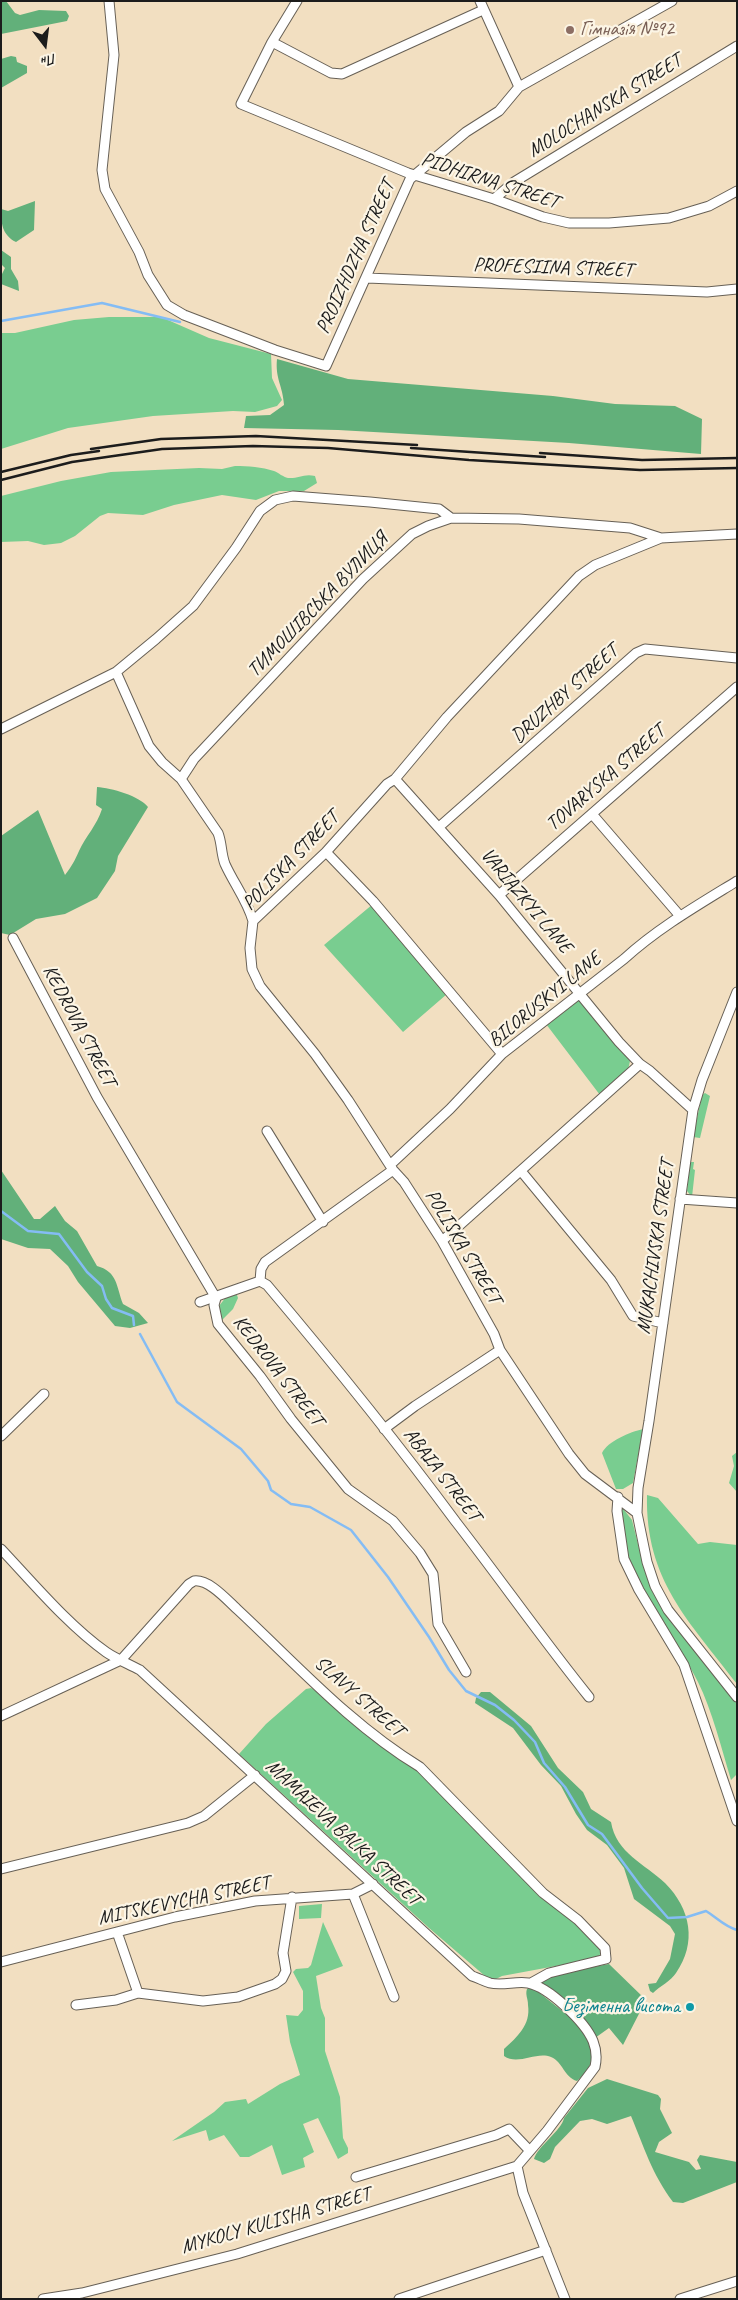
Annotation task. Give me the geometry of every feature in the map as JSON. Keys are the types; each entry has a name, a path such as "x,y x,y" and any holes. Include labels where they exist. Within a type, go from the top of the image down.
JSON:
{"street":[{"name":"PROIZHDZHA STREET","path":"109,1 114,55 102,170 106,189 148,275 167,305 184,315 267,347 326,366 410,179 466,132 499,111 519,87 672,1"},
{"path":"294,3 272,42 330,73 342,74 482,5 519,87"},
{"name":"PIDHIRNA STREET","path":"272,42 241,104 400,170 494,199 544,217 569,223 588,224 669,218 709,206 737,191"},
{"name":"MOLOCHANSKA STREET","path":"494,199 514,182 737,46"},
{"name":"PROFESIINA STREET","path":"367,278 707,292 737,288"},
{"path":"1,729 116,672 156,639 193,606 236,548 260,511 275,500 293,496 370,502 439,510 451,518"},
{"name":"ТИМОШІВСЬКА ВУЛИЦЯ","path":"182,779 194,759 363,579 412,534 451,518 576,522 630,528 661,538"},
{"name":"POLISKA STREET","path":"618,1497 585,1474 569,1454 500,1350 494,1334 442,1241 404,1182 392,1168 342,1093 260,986 252,969 250,948 253,921 326,852 387,784 395,779 447,717 579,576 595,565 661,538 737,534"},
{"name":"DRUZHBY STREET","path":"439,827 636,653 645,649 737,658"},
{"path":"116,672 149,746 162,762 182,779 218,833 222,841 224,862 245,899 253,921"},
{"name":"TOVARYSKA STREET","path":"499,895 737,687"},
{"name":"VARIAZKYI LANE","path":"395,779 499,895 581,993 619,1042 640,1064 650,1070 693,1110"},
{"path":"592,814 680,916"},
{"path":"326,852 373,902 502,1054"},
{"name":"BILORUSKYI LANE","path":"260,1281 261,1270 265,1262 323,1222 392,1168 502,1054 581,993 641,943 680,916 737,881"},
{"name":"KEDROVA STREET","path":"13,938 97,1097 216,1298 214,1305 218,1324 348,1489 393,1521 420,1553 433,1574 438,1624 466,1672"},
{"name":"MUKACHIVSKA STREET","path":"737,992 702,1080 693,1110 638,1488 637,1513 647,1562 655,1586 668,1610 737,1697"},
{"path":"442,1241 640,1064"},
{"path":"267,1131 323,1222"},
{"path":"521,1171 611,1280 634,1316 663,1323"},
{"path":"680,1199 737,1203"},
{"path":"200,1302 216,1298 248,1284 260,1281"},
{"name":"ABAIA STREET","path":"260,1281 267,1285 312,1338 384,1429 456,1521 546,1644 588,1697"},
{"path":"384,1429 415,1406 500,1350"},
{"path":"1,1436 5,1426 44,1394"},
{"path":"618,1497 637,1513"},
{"path":"618,1497 617,1511 624,1559 639,1590 684,1665 737,1821"},
{"name":"MAMAIEVA BALKA STREET","path":"1,1549 94,1642 140,1670 472,1976 491,1984 531,1983"},
{"name":"SLAVY STREET","path":"1,1716 121,1660 189,1584 194,1581 204,1582 229,1602 355,1722 397,1753 420,1767 543,1893 578,1920 605,1948 606,1959 549,1973 531,1983"},
{"path":"1,1869 188,1823 204,1816 255,1775"},
{"name":"MITSKEVYCHA STREET","path":"1,1962 201,1911 255,1901 353,1894 373,1884"},
{"path":"353,1894 394,1997"},
{"path":"76,2005 116,2000 138,1993 203,2001 238,1997 275,1984 282,1979 286,1971 283,1953 292,1897"},
{"path":"117,1932 138,1993"},
{"path":"531,1983 548,1994 578,2019 593,2040 597,2055 595,2067 547,2131 517,2166 523,2193 566,2299"},
{"path":"356,2177 496,2135 509,2129 530,2150"},
{"name":"MYKOLY KULISHA STREET","path":"43,2299 82,2293 237,2254 517,2166"},
{"path":"399,2299 546,2250"},
{"path":"680,2299 737,2281"}],"green space":[{"path":"1,1 6,1 15,13 20,15 39,10 66,11 69,16 67,21 1,34"},
{"path":"11,56 16,57 17,62 27,66 27,73 1,88 1,59"},
{"path":"35,201 34,230 16,242 8,236 3,228 1,209 8,211"},
{"path":"1,250 11,257 11,269 18,281 19,291 1,284 1,276 5,268 1,264"},
{"path":"109,317 161,317 209,338 271,354 272,378 282,400 277,406 255,412 233,411 153,416 68,428 1,449 1,333 15,333 74,320"},
{"path":"277,359 348,379 553,396 615,404 675,406 702,419 701,454 569,443 338,430 244,428 246,416 270,415 284,405 277,372"},
{"path":"235,466 274,471 288,478 308,475 315,476 317,483 304,491 279,491 256,500 222,495 174,505 143,515 108,513 100,516 75,536 61,543 44,545 28,541 1,542 1,496 61,481 111,472 199,468 222,469"},
{"path":"97,787 132,796 148,807 118,856 115,871 97,898 65,914 36,919 10,935 1,933 1,836 38,810 65,875 102,809 96,805"},
{"path":"373,904 447,994 403,1032 324,945"},
{"path":"578,999 582,1001 630,1061 628,1070 600,1095 546,1024"},
{"path":"705,1093 710,1096 700,1138 693,1137 702,1095"},
{"path":"690,1162 694,1162 693,1169 695,1170 692,1197 687,1191"},
{"path":"1,1170 34,1219 40,1219 55,1206 65,1221 77,1231 97,1266 113,1276 123,1304 139,1313 148,1323 130,1328 115,1326 78,1282 68,1266 50,1249 28,1248 1,1239"},
{"path":"237,1295 238,1298 233,1309 221,1321 219,1306 226,1297"},
{"path":"643,1429 633,1483 623,1489 616,1489 602,1453 614,1441"},
{"path":"737,1452 737,1492 729,1483 734,1466 732,1456"},
{"path":"647,1495 658,1498 698,1544 710,1542 737,1545 737,1684 687,1619 673,1598 662,1576 653,1552 648,1525"},
{"path":"621,1506 632,1520 643,1564 665,1612 737,1703 737,1774 731,1780 712,1717 698,1682 647,1598 627,1554 622,1531"},
{"path":"311,1688 418,1770 541,1896 578,1924 601,1950 599,1958 502,1976 494,1980 485,1976 429,1928 239,1754 266,1724 306,1689"},
{"path":"481,1692 490,1692 531,1726 558,1768 583,1792 591,1809 611,1822 614,1833 625,1850 665,1883 681,1904 688,1926 687,1950 683,1962 674,1976 653,1993 650,1991 648,1984 656,1983 670,1959 675,1934 670,1926 634,1899 624,1868 607,1845 587,1830 561,1786 541,1765 513,1728 475,1703 476,1698"},
{"path":"322,1904 321,1918 299,1919 299,1906"},
{"path":"323,1922 343,1966 316,1976 321,2008 325,2018 325,2051 340,2097 343,2138 348,2148 348,2153 338,2159 318,2118 303,2124 314,2152 303,2158 305,2167 282,2175 272,2145 249,2157 240,2157 224,2135 209,2141 206,2130 172,2141 214,2112 225,2102 246,2099 248,2104 280,2084 300,2075 290,2042 286,2015 298,2016 303,2010 303,1991 293,1972 296,1969 308,1968 311,1965"},
{"path":"609,1964 644,1998 644,2004 623,2045 609,2028 595,2038 538,1983 550,1975"},
{"path":"532,1987 585,2031 594,2055 587,2070 577,2081 569,2076 558,2062 551,2057 539,2056 515,2060 504,2056 504,2049 525,2025 528,2012 526,1991"},
{"path":"607,2079 658,2095 661,2099 660,2109 672,2133 659,2142 655,2152 689,2162 696,2170 701,2169 697,2160 700,2155 737,2162 737,2182 683,2203 673,2202 654,2171 631,2116 607,2124 592,2119 580,2121 555,2147 550,2159 544,2163 534,2159 588,2088"}],"waterway":[{"path":"1,321 102,303 180,322"},
{"path":"1,1211 28,1231 59,1234 87,1272 102,1286 106,1299 112,1308 133,1316 134,1325"},
{"path":"140,1334 177,1402 241,1449 268,1481 271,1490 291,1504 310,1507 351,1530 388,1577 449,1670 466,1691 495,1705 514,1720 535,1742 544,1763 565,1787 588,1825 602,1834 642,1888 668,1918 687,1917 706,1911 737,1930"}],"railway":[{"path":"91,449 161,439 256,436 417,445"},
{"path":"1,480 72,462 162,449 253,446 328,448 469,460 640,470 737,468"},
{"path":"411,448 545,457"},
{"path":"1,472 71,455 99,451"},
{"path":"540,453 642,460 737,458"}],"place":[{"name":"Гімназія №92","path":"570,30"},
{"name":"Безіменна висота","path":"690,2007"}]}
